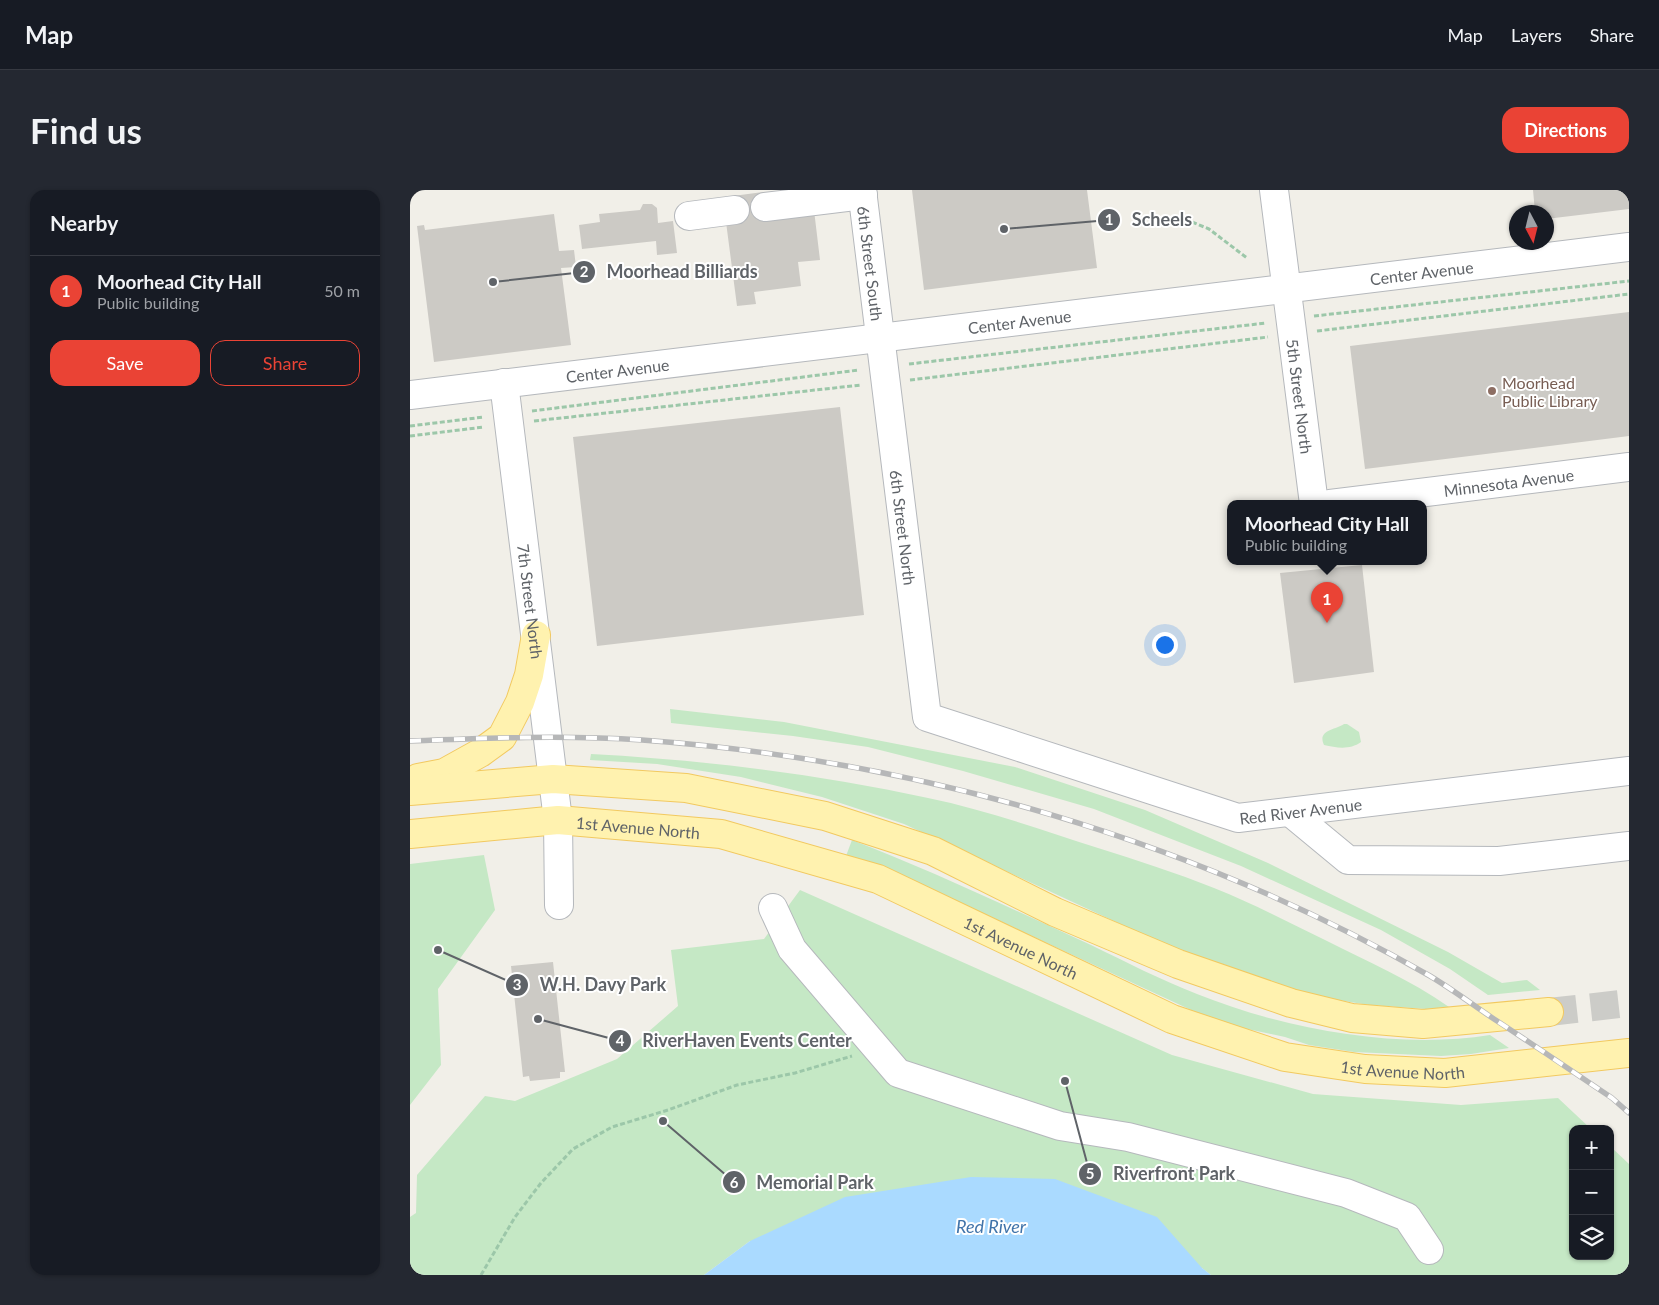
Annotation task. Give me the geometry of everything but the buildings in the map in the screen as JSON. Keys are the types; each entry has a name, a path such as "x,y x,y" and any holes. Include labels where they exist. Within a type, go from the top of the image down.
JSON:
{"main road":[{"path":"410,780 444,773 480,753 502,737 520,702 529,674 536,636"},
{"path":"410,791 553,779 686,788 826,816 933,851 1055,912 1178,964 1291,1003 1352,1018 1423,1024 1549,1012"},
{"name":"1st Avenue North","path":"410,834 558,820 721,834 878,879 1172,1019 1285,1057 1365,1069 1444,1073 1629,1053"}],"street":[{"name":"5th Street North","path":"1274,190 1313,500"},
{"path":"765,207 862,192"},
{"name":"6th Street South","path":"862,192 880,337"},
{"path":"689,216 735,210"},
{"name":"Center Avenue","path":"410,395 1629,247"},
{"name":"6th Street North","path":"880,337 927,717"},
{"name":"7th Street North","path":"504,383 558,820 559,904"},
{"name":"Minnesota Avenue","path":"1362,500 1629,467"},
{"name":"Red River Avenue","path":"927,717 1238,818 1629,772"},
{"path":"1290,812 1348,860 1499,861 1629,846"},
{"path":"773,908 792,948 898,1073 1060,1126 1128,1137 1346,1192 1407,1217 1429,1250"}],"path":[{"path":"1192,222 1209,229 1247,258"},
{"path":"410,426 509,419 1291,327 1629,281"},
{"path":"410,436 509,419 1291,327 1629,294"},
{"path":"481,1275 515,1218 540,1182 573,1149 612,1127 668,1110 737,1085 795,1073 877,1048"}],"green space":[{"path":"670,709 784,722 1015,767 1145,810 1268,863 1448,952 1502,983 1527,980 1540,990 1488,995 1450,969 1381,930 1241,866 1094,809 963,771 868,747 793,736 671,723"},
{"path":"1344,724 1359,732 1361,742 1348,747 1324,745 1322,740 1325,733"},
{"path":"591,754 718,764 802,775 886,789 993,814 1200,882 1270,913 1388,971 1449,1007 1426,1009 1369,1005 1268,986 1170,947 904,824 822,797 741,777 657,764 590,760"},
{"path":"852,840 912,864 1170,983 1231,1006 1266,1017 1341,1033 1417,1040 1454,1039 1490,1035 1509,1048 1471,1054 1441,1056 1354,1052 1309,1045 1285,1037 1238,1027 1191,1010 907,878 846,856"},
{"path":"484,855 495,910 438,989 441,1065 410,1105 410,864"},
{"path":"800,890 1172,1055 1313,1094 1461,1105 1558,1098 1587,1125 1569,1125 1569,1260 1614,1260 1614,1150 1629,1164 1629,1275 1211,1275 1202,1268 750,1241 704,1275 410,1275 410,1217 416,1213 417,1175 485,1096 515,1101 617,1059 678,1006 671,950 764,939"}],"water":[{"name":"Red River","path":"971,1177 1055,1179 1157,1217 1202,1268 1211,1275 704,1275 750,1241 845,1197"}],"tunnel":[{"path":"1549,1012 1629,1003"}],"railway":[{"path":"410,741 555,737 642,740 745,750 847,766 949,787 1049,814 1148,846 1244,884 1339,927 1438,981 1612,1098 1629,1113"}],"place":[{"name":"Scheels","path":"1004,229"},
{"name":"Moorhead Billiards","path":"493,282"},
{"name":"Moorhead Public Library","path":"1492,391"},
{"name":"Moorhead City Hall","path":"1327,623"},
{"name":"W.H. Davy Park","path":"438,950"},
{"name":"RiverHaven Events Center","path":"538,1019"},
{"name":"Riverfront Park","path":"1065,1081"},
{"name":"Memorial Park","path":"663,1121"}]}
